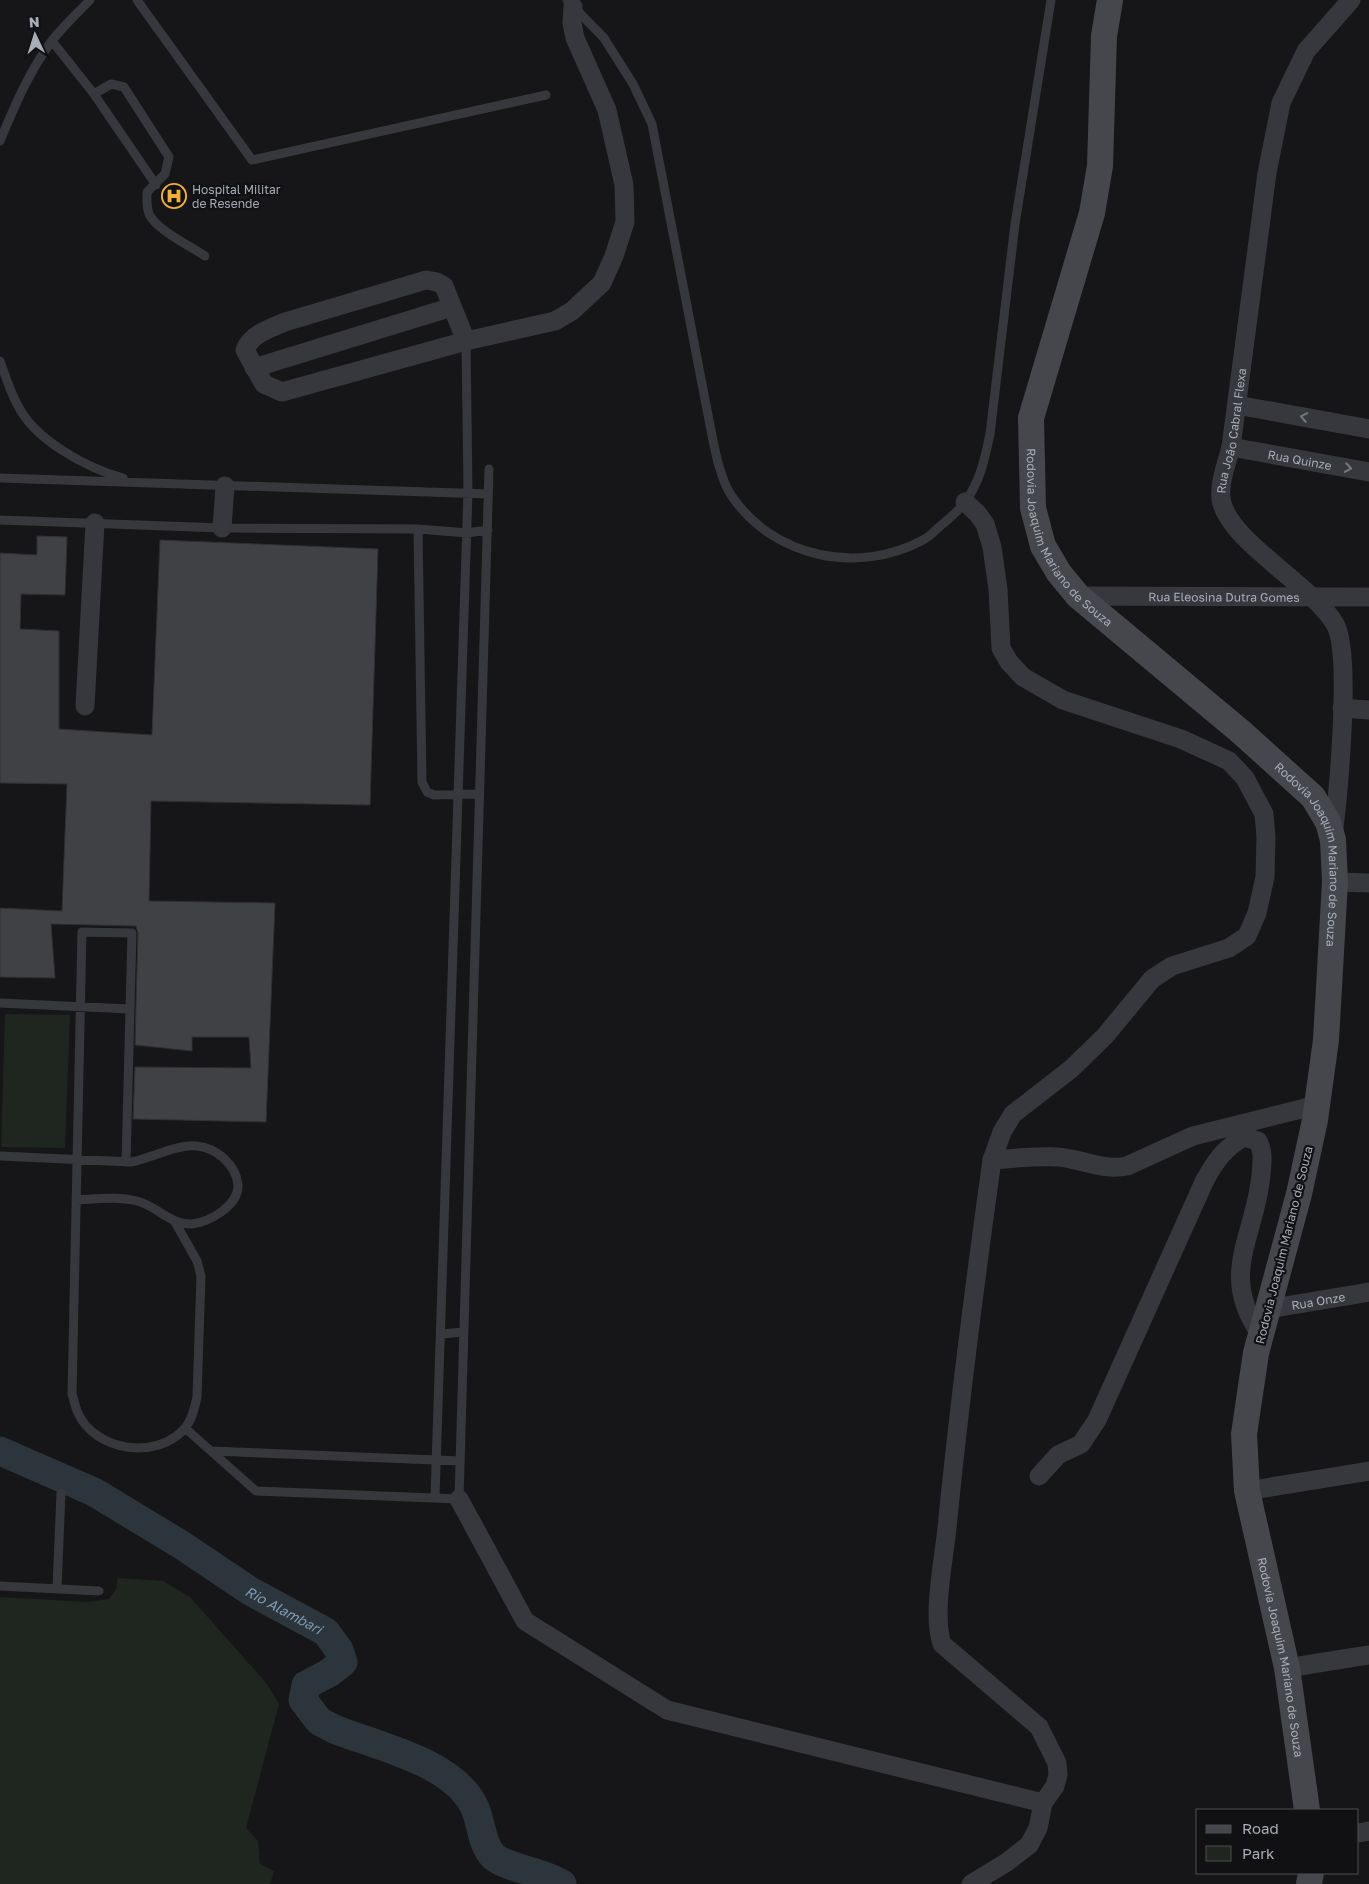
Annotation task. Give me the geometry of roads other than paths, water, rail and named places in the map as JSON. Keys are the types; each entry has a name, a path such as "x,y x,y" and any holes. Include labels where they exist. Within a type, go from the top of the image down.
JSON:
{"main road":[{"name":"Rodovia Joaquim Mariano de Souza","path":"1110,0 1104,36 1100,166 1092,213 1031,418 1033,508 1043,546 1059,573 1078,596 1241,732 1313,797 1328,822 1333,840 1335,882 1326,1040 1317,1105 1299,1194 1256,1353 1244,1434 1247,1492 1288,1668 1307,1809"}],"street":[{"name":"Rua João Cabral Flexa","path":"1333,840 1339,788 1342,708 1342,653 1335,624 1310,596 1228,520 1221,498 1220,487 1231,447 1267,173 1281,103 1306,51 1351,0"},
{"path":"466,341 444,286 437,282 426,280 285,322 263,332 252,340 245,350 264,384 282,392 466,341 554,321 566,315 602,283 614,256 625,222 624,185 607,110 575,38 570,3"},
{"path":"254,368 452,307"},
{"path":"1237,405 1369,429"},
{"name":"Rua Quinze","path":"1231,447 1369,472"},
{"path":"222,528 225,486"},
{"path":"965,502 985,524 992,547 998,589 1001,648 1009,662 1024,677 1063,700 1181,739 1230,762 1245,778 1264,814 1266,837 1265,877 1257,913 1247,936 1229,948 1172,966 1152,979 1099,1042 1071,1069 1013,1114 1002,1132 992,1160 975,1274 952,1474 939,1610 939,1634 942,1644 1039,1727 1058,1763 1058,1775 1055,1786 1043,1803 1038,1828 1029,1845 1008,1862 971,1884"},
{"path":"85,706 95,523"},
{"name":"Rua Eleosina Dutra Gomes","path":"1078,596 1310,596 1369,598"},
{"path":"1342,708 1369,710"},
{"path":"1335,882 1369,883"},
{"path":"992,1160 1060,1157 1099,1167 1118,1168 1193,1136 1317,1105"},
{"path":"1039,1476 1058,1455 1081,1444 1097,1420 1204,1182 1216,1160 1233,1143 1244,1137 1258,1142 1263,1151 1259,1189 1244,1249 1240,1276 1241,1296 1248,1317 1261,1335"},
{"name":"Rua Onze","path":"1268,1309 1369,1292"},
{"path":"1247,1492 1369,1472"},
{"path":"459,1499 525,1621 667,1710 1043,1803"},
{"path":"1288,1668 1369,1655"}],"lane":[{"path":"0,141 14,106 52,40 90,0"},
{"path":"137,0 252,160 546,95"},
{"path":"570,3 604,38 633,84 652,124 718,462 731,494 755,522 783,543 816,555 852,559 893,553 925,539 965,502 984,461 990,434 1016,215 1051,0"},
{"path":"52,40 94,94 156,185"},
{"path":"94,94 111,84 124,87 169,157 165,174 147,192 146,205 150,216 164,229 205,256"},
{"path":"436,1497 467,533 466,341"},
{"path":"0,361 17,406 37,430 86,465 135,482"},
{"path":"185,1428 256,1492 459,1499 478,794 489,469"},
{"path":"0,478 488,494"},
{"path":"0,520 222,528 418,529 467,533 488,530"},
{"path":"418,529 422,782 427,792 434,795 478,794"},
{"path":"126,1162 132,933 82,932 72,1394 78,1413 93,1432 112,1444 129,1448 150,1448 171,1440 185,1428 193,1414 197,1397 201,1276 197,1261 175,1222"},
{"path":"0,1003 130,1009"},
{"path":"0,1156 126,1162 152,1158 183,1146 196,1146 211,1148 232,1169 238,1185 232,1202 221,1212 204,1221 192,1224 175,1222 138,1201 115,1198 76,1200"},
{"path":"442,1334 463,1332"},
{"path":"210,1451 460,1461"},
{"path":"56,1588 61,1494"},
{"path":"0,1586 99,1591"}],"waterway":[{"name":"Rio Alambari","path":"0,1451 94,1492 180,1544 250,1591 326,1632 339,1650 343,1662 329,1673 306,1685 303,1700 319,1721 334,1729 411,1757 447,1777 462,1789 473,1804 486,1845 494,1857 508,1864 546,1876 562,1884"}],"place":[{"name":"Hospital Militar de Resende","path":"174,196"}]}
